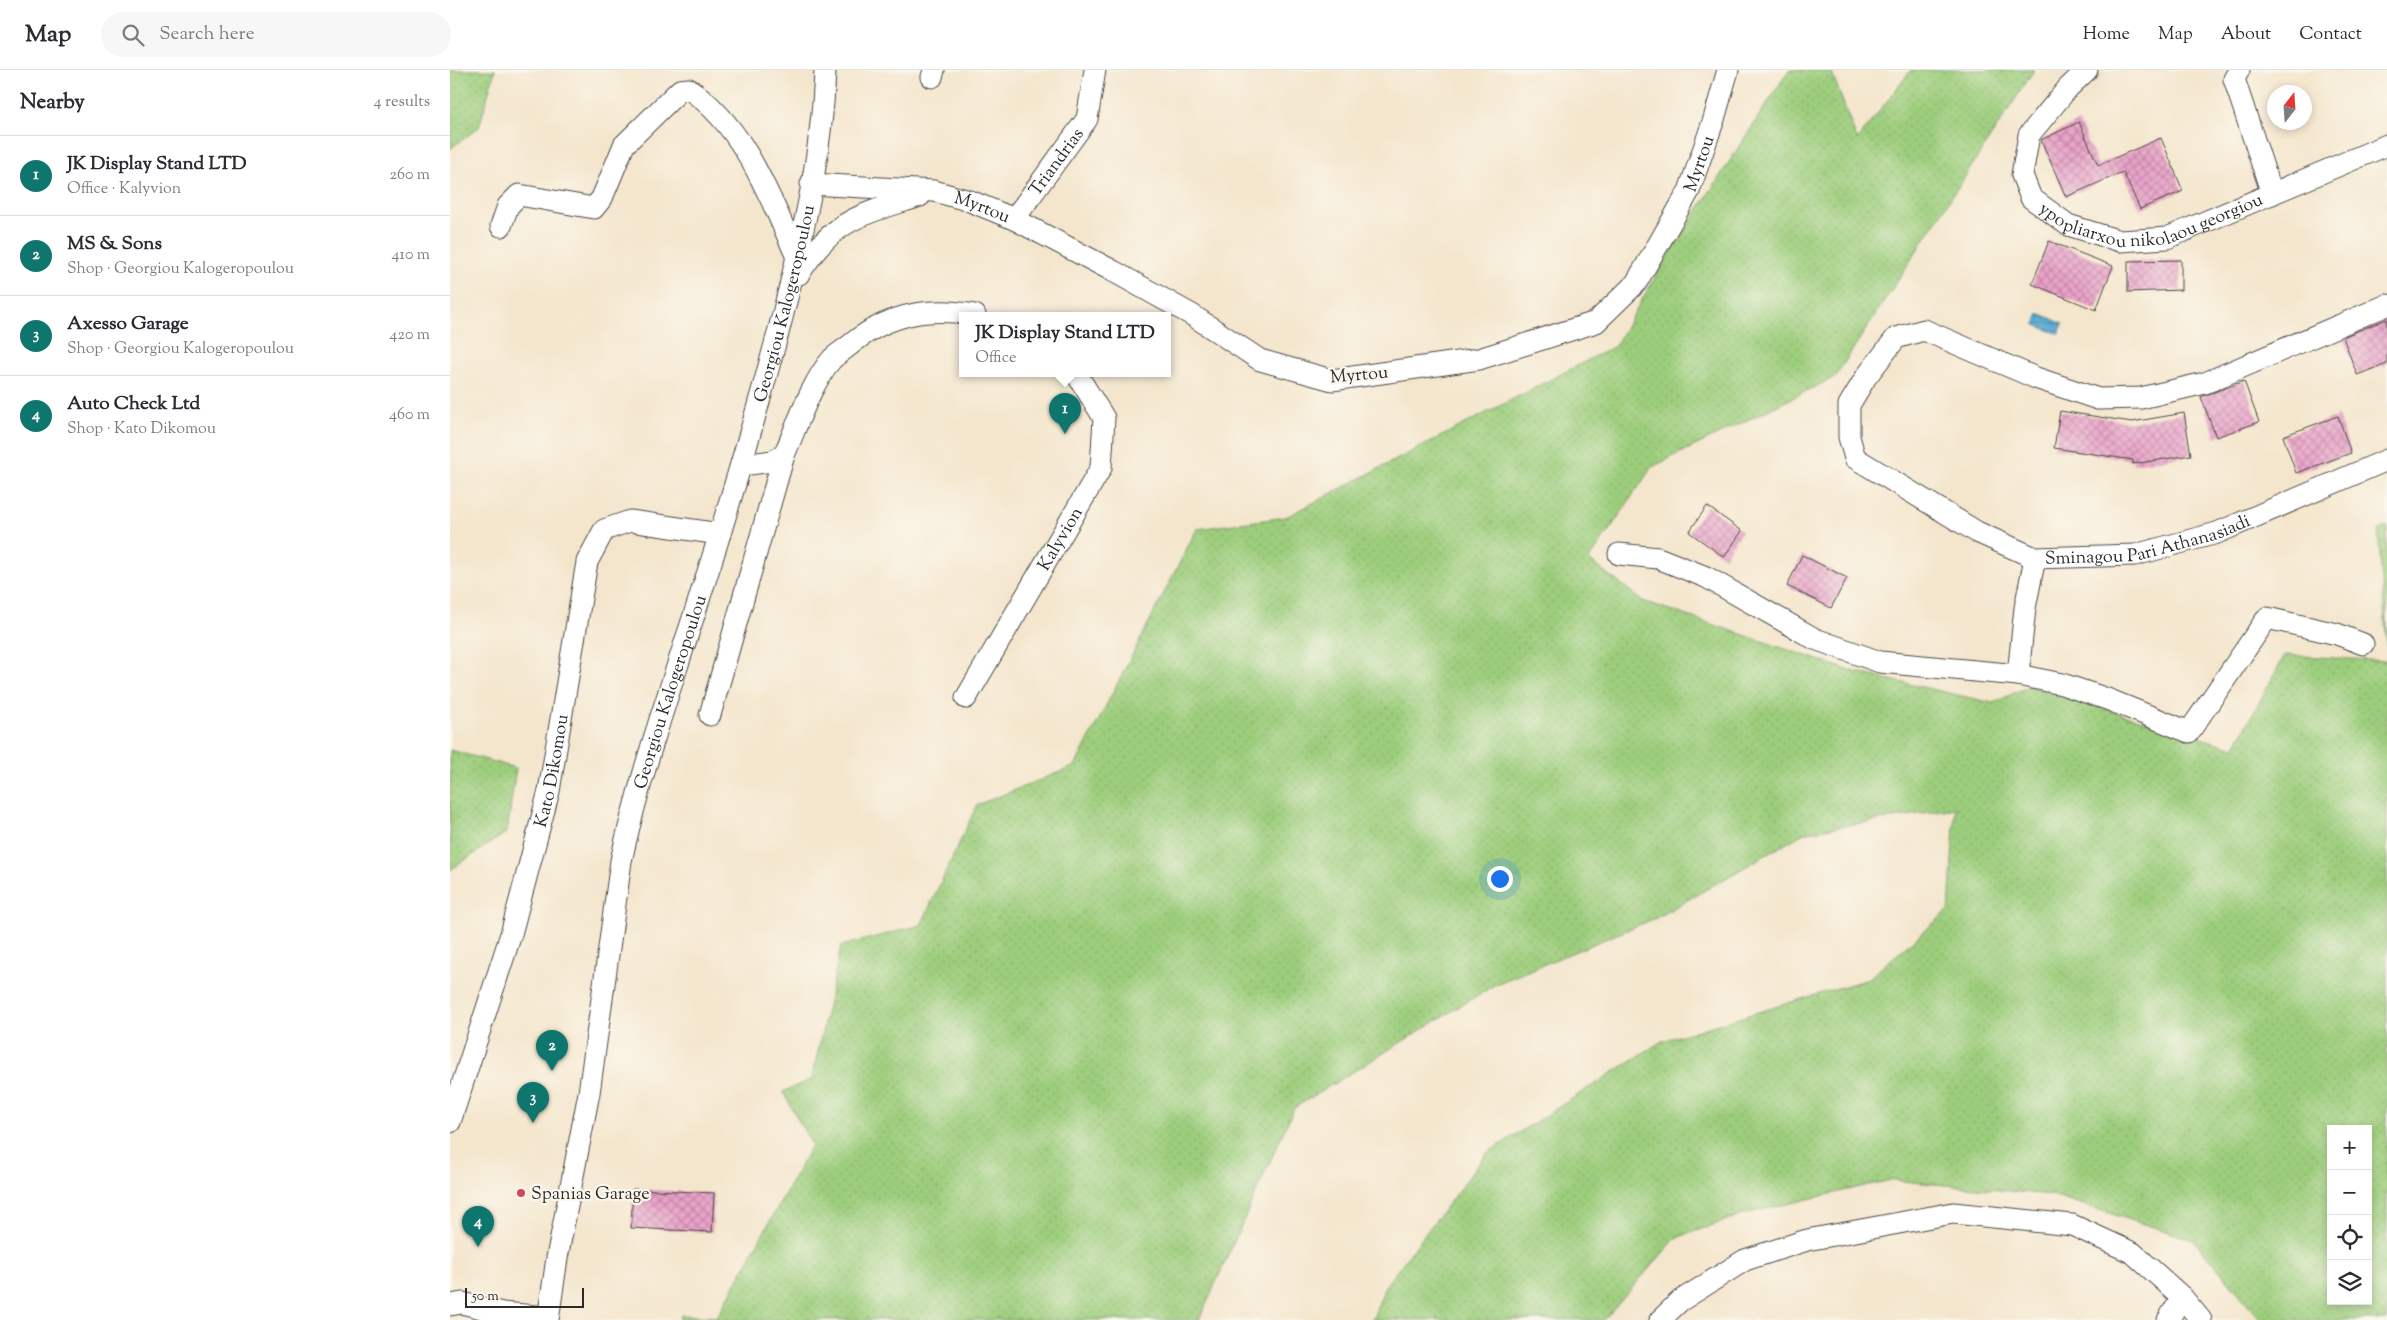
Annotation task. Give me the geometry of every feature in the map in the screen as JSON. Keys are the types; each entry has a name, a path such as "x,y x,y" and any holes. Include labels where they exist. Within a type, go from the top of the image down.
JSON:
{"street":[{"name":"Georgiou Kalogeropoulou","path":"548,1319 557,1258 588,1093 621,861 649,754 742,465 790,289 811,184 822,115 825,70"},
{"name":"Triandrias","path":"1014,219 1087,119 1095,70"},
{"name":"Myrtou","path":"811,184 934,191 970,201 1014,219 1192,315 1260,360 1332,380 1479,359 1596,322 1636,283 1689,191 1714,119 1728,70"},
{"name":"ypopliarxou nikolaou georgiou","path":"2087,70 2068,88 2029,135 2022,175 2031,198 2068,226 2120,241 2167,238 2387,145"},
{"path":"2239,70 2234,79 2272,194"},
{"path":"501,226 508,206 519,195 594,208 602,198 624,145 680,90 689,89 732,129 766,188 797,257"},
{"path":"790,289 814,250 836,229 858,216 877,208 934,191"},
{"name":"Sminagou Pari Athanasiadi","path":"2387,305 2206,383 2141,398 2098,399 2036,378 1924,330 1896,338 1866,377 1849,405 1849,437 1855,458 1977,532 2035,558 2135,556 2217,533 2387,460"},
{"path":"710,715 784,455 815,387 832,360 870,329 903,316 938,310 959,313"},
{"name":"Kalyvion","path":"966,698 1101,468 1104,418 1078,377"},
{"path":"742,465 773,461 784,455"},
{"name":"Kato Dikomou","path":"450,1122 511,934 549,791 587,562 604,530 630,521 720,534"},
{"path":"1619,554 1658,558 1706,577 1815,639 1880,662 2018,675 2062,684 2098,696 2189,732 2267,618 2336,634 2363,644"},
{"path":"2018,675 2025,608 2035,558"},
{"path":"1660,1320 1680,1301 1745,1260 1807,1240 1953,1213 2072,1225 2133,1253 2182,1297 2201,1320"},
{"path":"2168,1320 2182,1297"},
{"path":"450,1305 462,1303 502,1313 548,1319"}],"green space":[{"path":"450,70 495,70 479,127 450,149"},
{"path":"1789,70 1831,70 1857,140 1911,70 2034,70 1835,377 1652,467 1589,560 1643,601 1851,671 1993,703 2029,686 2234,748 2285,655 2387,661 2387,1320 2261,1320 2194,1240 2052,1195 1891,1180 1748,1213 1676,1238 1604,1320 1372,1320 1386,1285 1487,1153 1662,1041 1868,979 1949,910 1955,808 1806,832 1656,918 1496,984 1294,1108 1199,1320 680,1320 681,1315 717,1317 812,1145 783,1092 812,1079 841,946 921,925 977,805 1075,766 1197,529 1286,517 1615,346 1664,262"},
{"path":"2387,526 2387,646 2378,530"},
{"path":"450,750 516,768 507,832 450,870"}],"water":[{"path":"2039,313 2063,324 2059,334 2035,325"}],"building":[{"path":"2079,122 2098,165 2161,138 2183,191 2140,209 2123,172 2066,197 2041,140"},
{"path":"2049,241 2113,266 2096,310 2032,284"},
{"path":"2181,260 2181,290 2128,292 2128,261"},
{"path":"2387,319 2387,364 2357,375 2343,337"},
{"path":"2244,381 2259,422 2216,437 2201,397"},
{"path":"2060,411 2132,422 2184,413 2191,455 2133,464 2133,460 2054,448"},
{"path":"2338,416 2351,453 2296,473 2283,436"},
{"path":"1707,506 1742,531 1724,557 1689,532"},
{"path":"1802,555 1847,578 1831,608 1787,586"},
{"path":"633,1189 714,1193 712,1232 631,1228"}],"place":[{"name":"JK Display Stand LTD","path":"1065,434"},
{"name":"MS & Sons","path":"552,1071"},
{"name":"Axesso Garage","path":"533,1123"},
{"name":"Spanias Garage","path":"521,1193"},
{"name":"Auto Check Ltd","path":"478,1247"}]}
